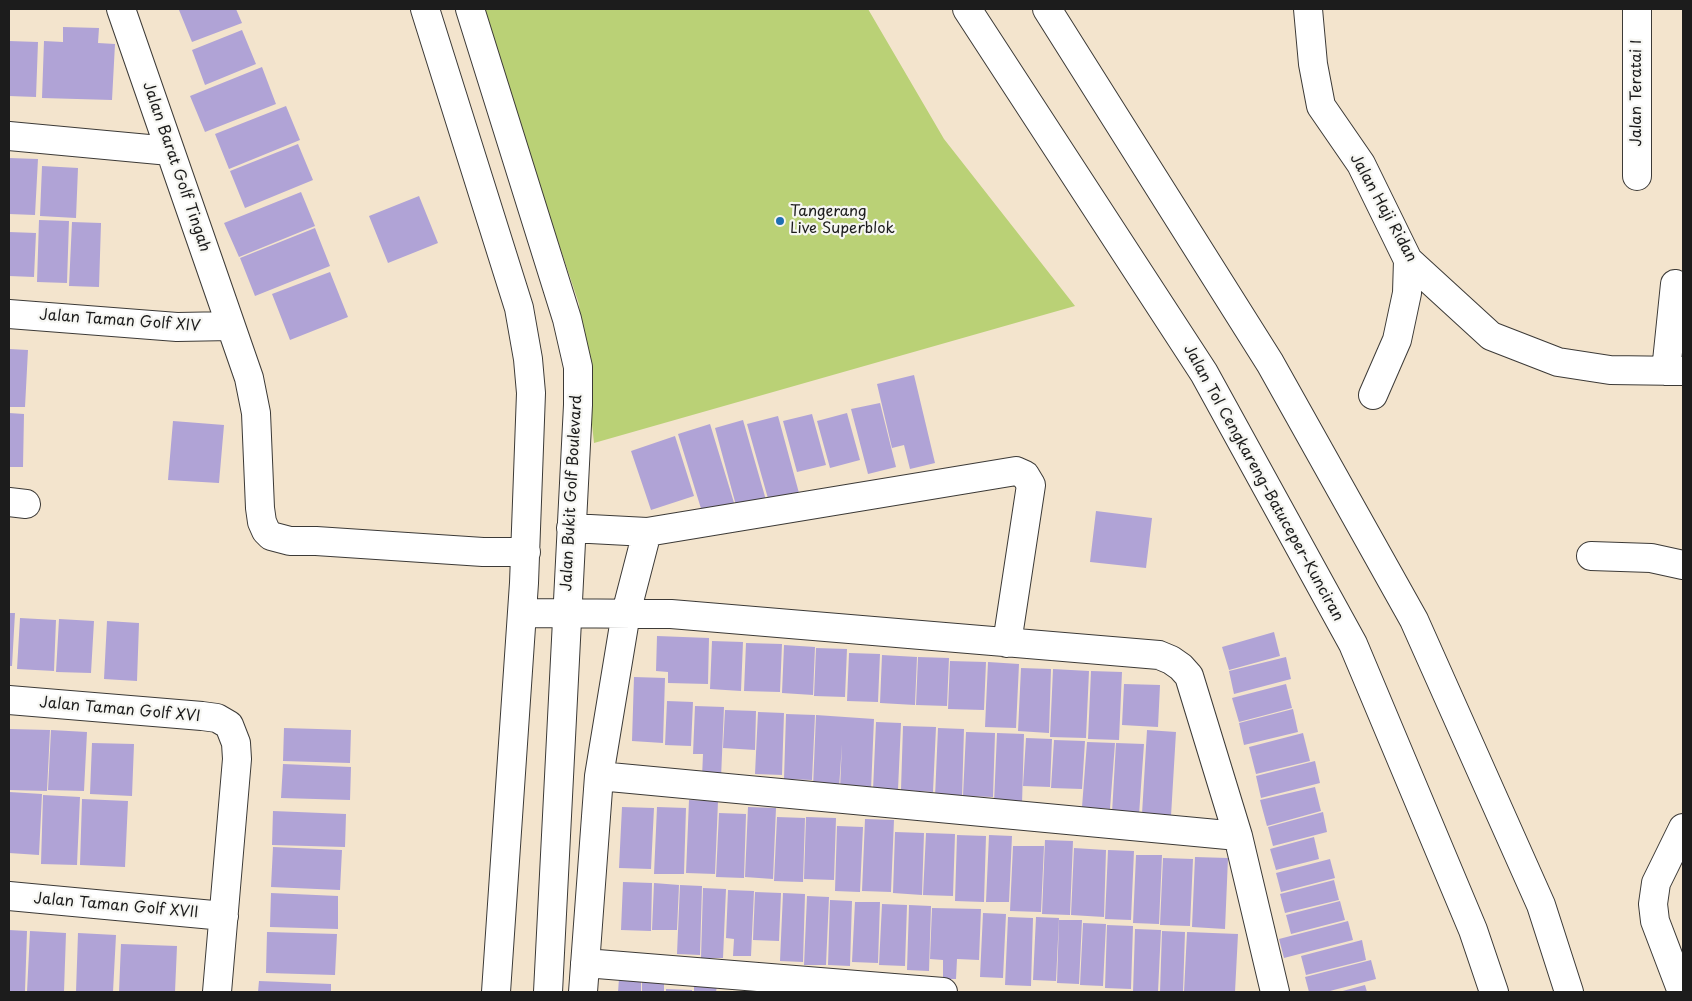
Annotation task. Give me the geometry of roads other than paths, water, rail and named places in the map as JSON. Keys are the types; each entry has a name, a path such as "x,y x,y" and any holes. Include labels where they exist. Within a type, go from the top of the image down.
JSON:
{"main road":[{"name":"Jalan Barat Golf Tingah","path":"121,9 245,365 256,413 260,508 262,522 266,531 272,536 290,541 483,552 526,552"},
{"path":"425,9 519,308 528,359 531,393 526,552 496,992"},
{"name":"Jalan Bukit Golf Boulevard","path":"470,9 567,319 578,367 578,405 548,992"},
{"name":"Jalan Tol Cengkareng–Batuceper–Kunciran","path":"967,9 1204,373 1353,644 1473,930 1494,992"},
{"path":"1047,9 1270,363 1414,620 1541,905 1569,992"},
{"name":"Jalan Haji Ridan","path":"1308,9 1313,64 1321,106 1361,164 1408,260 1491,336 1558,362 1610,370 1674,371"},
{"name":"Jalan Teratai I","path":"1637,9 1637,176"},
{"path":"9,136 170,151"},
{"path":"1373,395 1397,340 1407,293 1408,260"},
{"path":"1674,371 1675,284"},
{"name":"Jalan Taman Golf XIV","path":"9,314 177,327 231,326"},
{"path":"571,528 647,532 1006,472 1021,472 1025,475 1030,485 1007,643"},
{"path":"583,992 599,776 626,613 647,532"},
{"path":"1592,556 1651,558 1683,565"},
{"path":"522,613 671,614 1159,655 1171,660 1189,676 1238,836 1275,992"},
{"name":"Jalan Taman Golf XVI","path":"9,700 202,716 217,718 229,725 236,743 237,759 224,916"},
{"path":"599,776 1238,836"},
{"path":"1682,992 1655,921 1653,904 1656,882 1683,828"},
{"name":"Jalan Taman Golf XVII","path":"9,896 224,916"},
{"path":"217,992 224,916"},
{"path":"585,963 943,992"}],"place":[{"name":"Tangerang Live Superblok","path":"780,221"}]}
